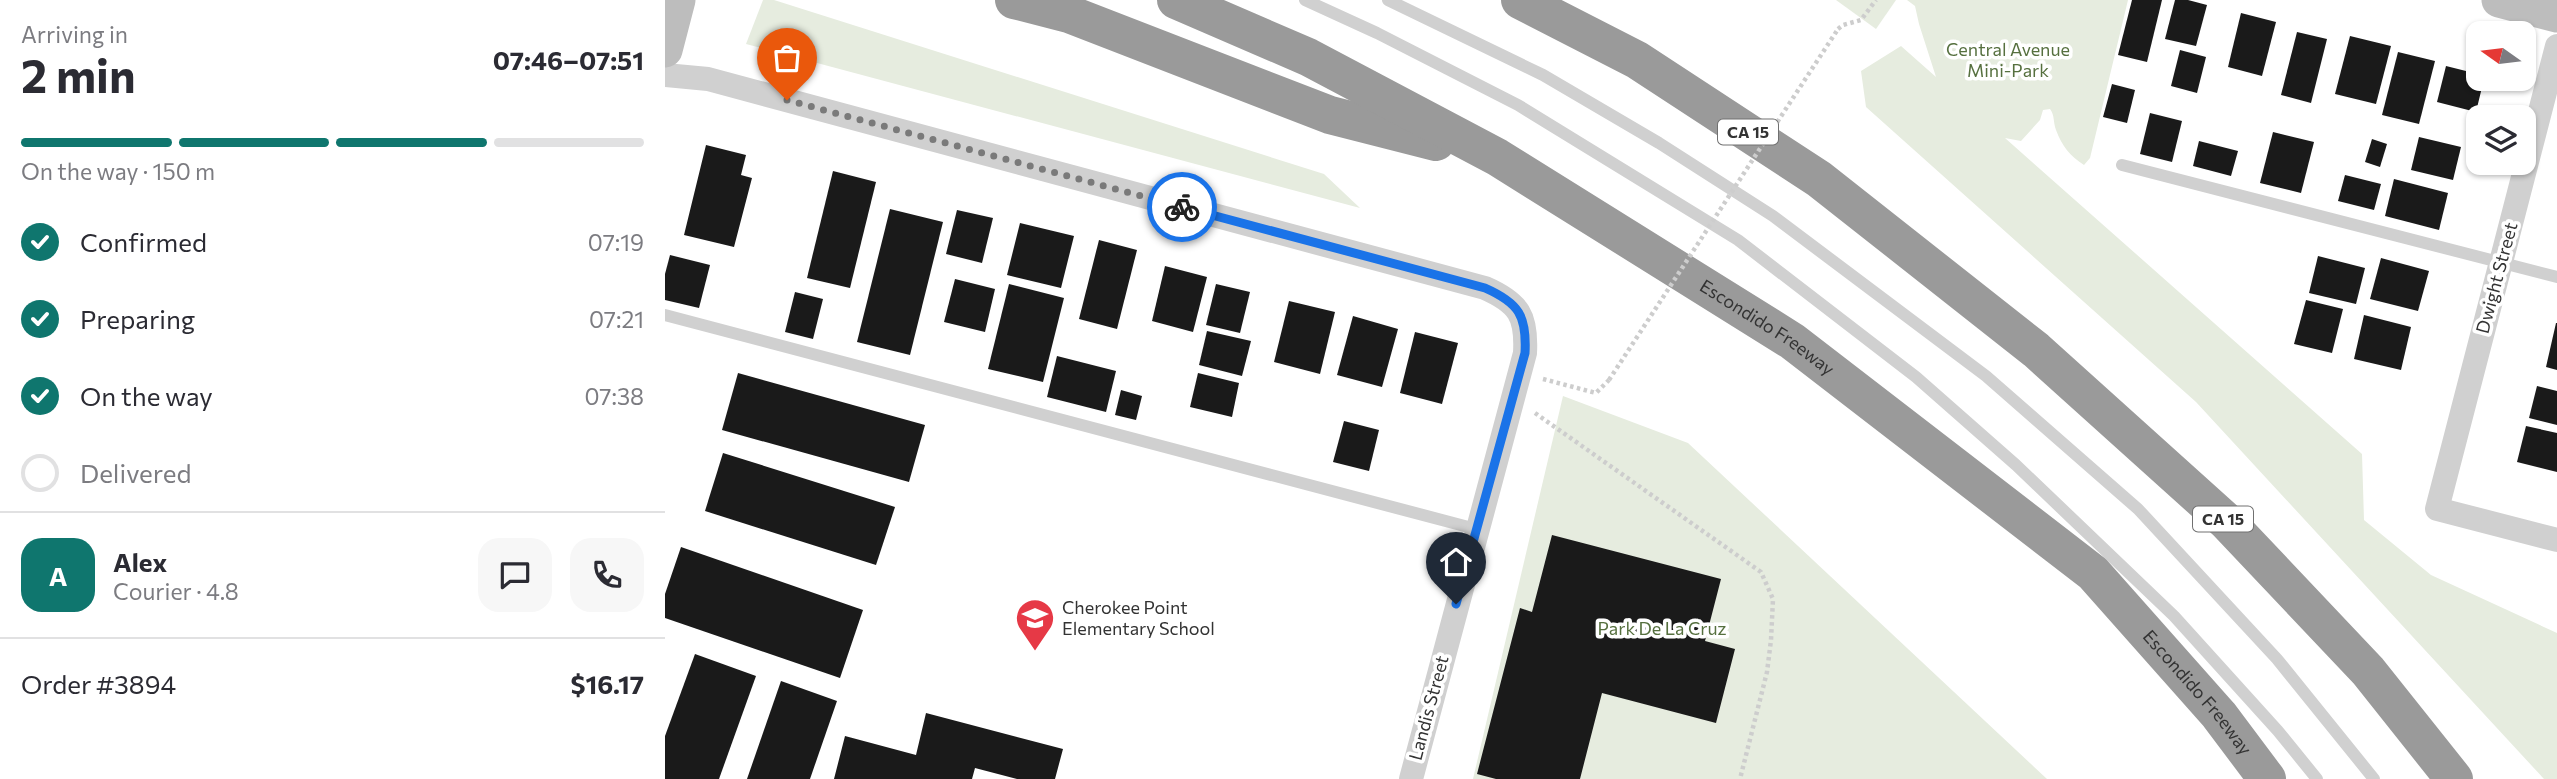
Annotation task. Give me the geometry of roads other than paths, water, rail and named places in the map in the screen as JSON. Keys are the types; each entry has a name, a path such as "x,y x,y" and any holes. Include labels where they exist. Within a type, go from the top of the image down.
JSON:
{"highway":[{"path":"1014,0 1069,13 1330,115 1497,157"},
{"name":"Escondido Freeway","path":"1176,0 1308,57 1497,157 1792,341 2093,573 2219,715 2267,779"},
{"name":"CA 15","path":"1520,0 1637,60 1819,179 2036,350 2227,522 2368,671 2454,779"}],"street":[{"path":"665,50 678,0"},
{"path":"2499,0 2557,15"},
{"name":"Dwight Street","path":"2557,46 2437,509 2557,540"},
{"name":"Landis Street","path":"665,75 708,79 1485,288 1506,297 1520,313 1526,333 1522,363 1411,779"}],"lane":[{"path":"1305,0 1518,104 1738,240 1895,361 2016,465 2175,617 2278,731 2317,779"},
{"path":"1388,0 1542,75 1659,143 1773,216 1986,376 2138,509 2277,659 2374,779"},
{"path":"2122,165 2557,277"},
{"path":"665,315 1476,529"}],"place":[{"name":"Cherokee Point Elementary School","path":"1035,652"}],"park label":[{"name":"Central Avenue Mini-Park","path":"2008,60"},
{"name":"Park De La Cruz","path":"1662,629"}]}
